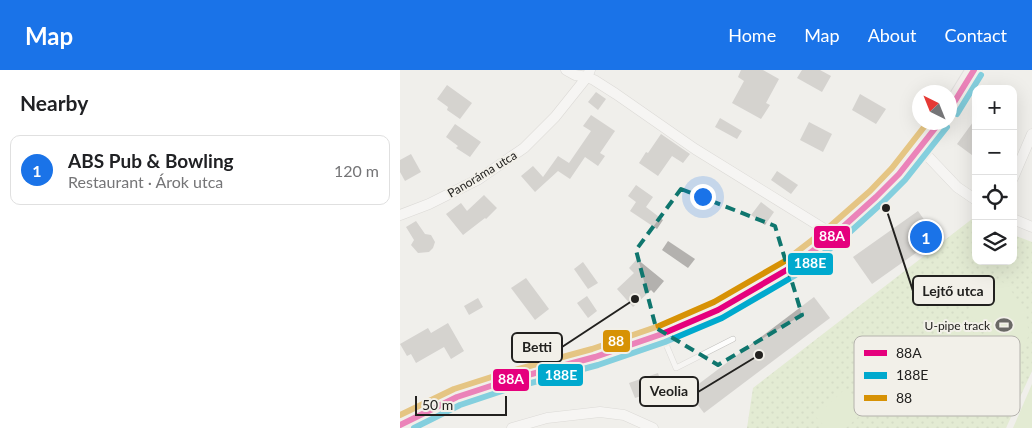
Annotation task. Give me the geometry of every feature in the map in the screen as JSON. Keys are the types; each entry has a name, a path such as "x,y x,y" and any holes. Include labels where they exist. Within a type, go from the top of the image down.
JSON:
{"main road":[{"path":"957,98 974,70"},
{"path":"400,424 465,395 506,381 595,357 662,334 718,310 790,268 834,235 899,174 934,130"}],"street":[{"path":"566,70 575,75 589,74 594,80 695,149 834,235"},
{"name":"Panoráma utca","path":"400,215 429,204 479,178 524,148 555,117 589,74"},
{"path":"1014,175 1032,134"},
{"path":"920,148 957,187 972,197"},
{"path":"1015,220 1032,227"},
{"path":"512,428 547,418 600,412 624,415 627,421 653,428"}],"lane":[{"path":"662,334 676,368 733,339"}],"highlighted area":[{"path":"681,189 775,226 802,315 718,365 656,328 636,250"}],"green space":[{"path":"972,219 972,265 1017,265 1017,236 1032,242 1032,371 1020,397 1020,336 854,336 854,416 1011,416 1006,428 747,428 753,388"},
{"name":"U-pipe track","path":"983,274 1007,284 1026,314 1029,335 1020,355 1020,336 990,336 968,312"},
{"path":"962,319 977,336 943,336"},
{"path":"1032,384 1032,428 1013,428 1018,416 1020,416"},
{"path":"845,389 854,399 854,416 859,416 846,428 826,428 815,416"}],"building":[{"path":"741,70 763,70 779,79 766,103 770,105 761,119 732,103 744,81 738,77"},
{"path":"802,70 820,70 831,76 822,92 797,78"},
{"path":"447,85 472,103 460,119 447,110 448,107 437,99"},
{"path":"596,92 606,99 598,110 588,102"},
{"path":"860,94 886,109 876,124 852,110"},
{"path":"591,115 615,131 600,153 605,156 598,166 585,157 570,179 558,171 535,192 521,176 533,166 543,177 558,156 569,163 591,131 583,126"},
{"path":"720,118 742,131 737,139 715,127"},
{"path":"809,122 832,134 823,152 800,140"},
{"path":"972,123 972,155 957,144"},
{"path":"455,124 481,142 470,157 456,148 458,146 446,137"},
{"path":"661,134 690,154 683,163 672,156 658,176 639,163"},
{"path":"411,154 421,172 405,181 400,172 400,160"},
{"path":"777,171 798,185 791,194 771,180"},
{"path":"636,185 653,197 646,207 663,220 657,229 630,211 636,202 628,196"},
{"path":"484,195 497,208 486,219 463,235 446,214 461,203 467,211"},
{"path":"761,202 774,212 765,225 751,215"},
{"path":"918,211 937,238 872,284 853,257"},
{"path":"416,221 425,234 431,235 435,242 429,252 418,253 411,245 414,240 406,227"},
{"path":"668,241 695,259 688,268 662,250"},
{"path":"637,259 664,281 654,293 651,290 633,307 617,289 634,273 629,268"},
{"path":"583,262 598,283 588,289 574,269"},
{"path":"526,278 549,309 535,320 511,288"},
{"path":"587,296 597,311 588,318 577,303"},
{"path":"814,297 830,318 704,413 688,392"},
{"path":"478,298 483,307 469,315 464,306"},
{"path":"448,323 464,351 451,359 444,347 416,363 411,354 407,356 400,344 428,328 431,333"},
{"path":"658,373 663,389 635,398 629,383"}],"transit line":[{"name":"88A","path":"957,98 974,70"},
{"name":"188E","path":"957,114 981,75"},
{"name":"88","path":"400,415 454,389 592,349 659,326 714,302 785,261 828,228 870,191 892,168 922,130"},
{"name":"88A","path":"400,425 457,397 506,381 595,357 662,334 718,310 790,268 834,235 899,174 934,130"},
{"name":"188E","path":"414,428 460,405 508,389 598,365 665,342 722,318 794,276 840,241 905,180 945,130"}],"place":[{"name":"Lejtő utca","path":"886,208"},
{"name":"ABS Pub & Bowling","path":"926,237"},
{"name":"Betti","path":"635,299"},
{"name":"U-pipe track","path":"1004,325"},
{"name":"Veolia","path":"759,355"}]}
